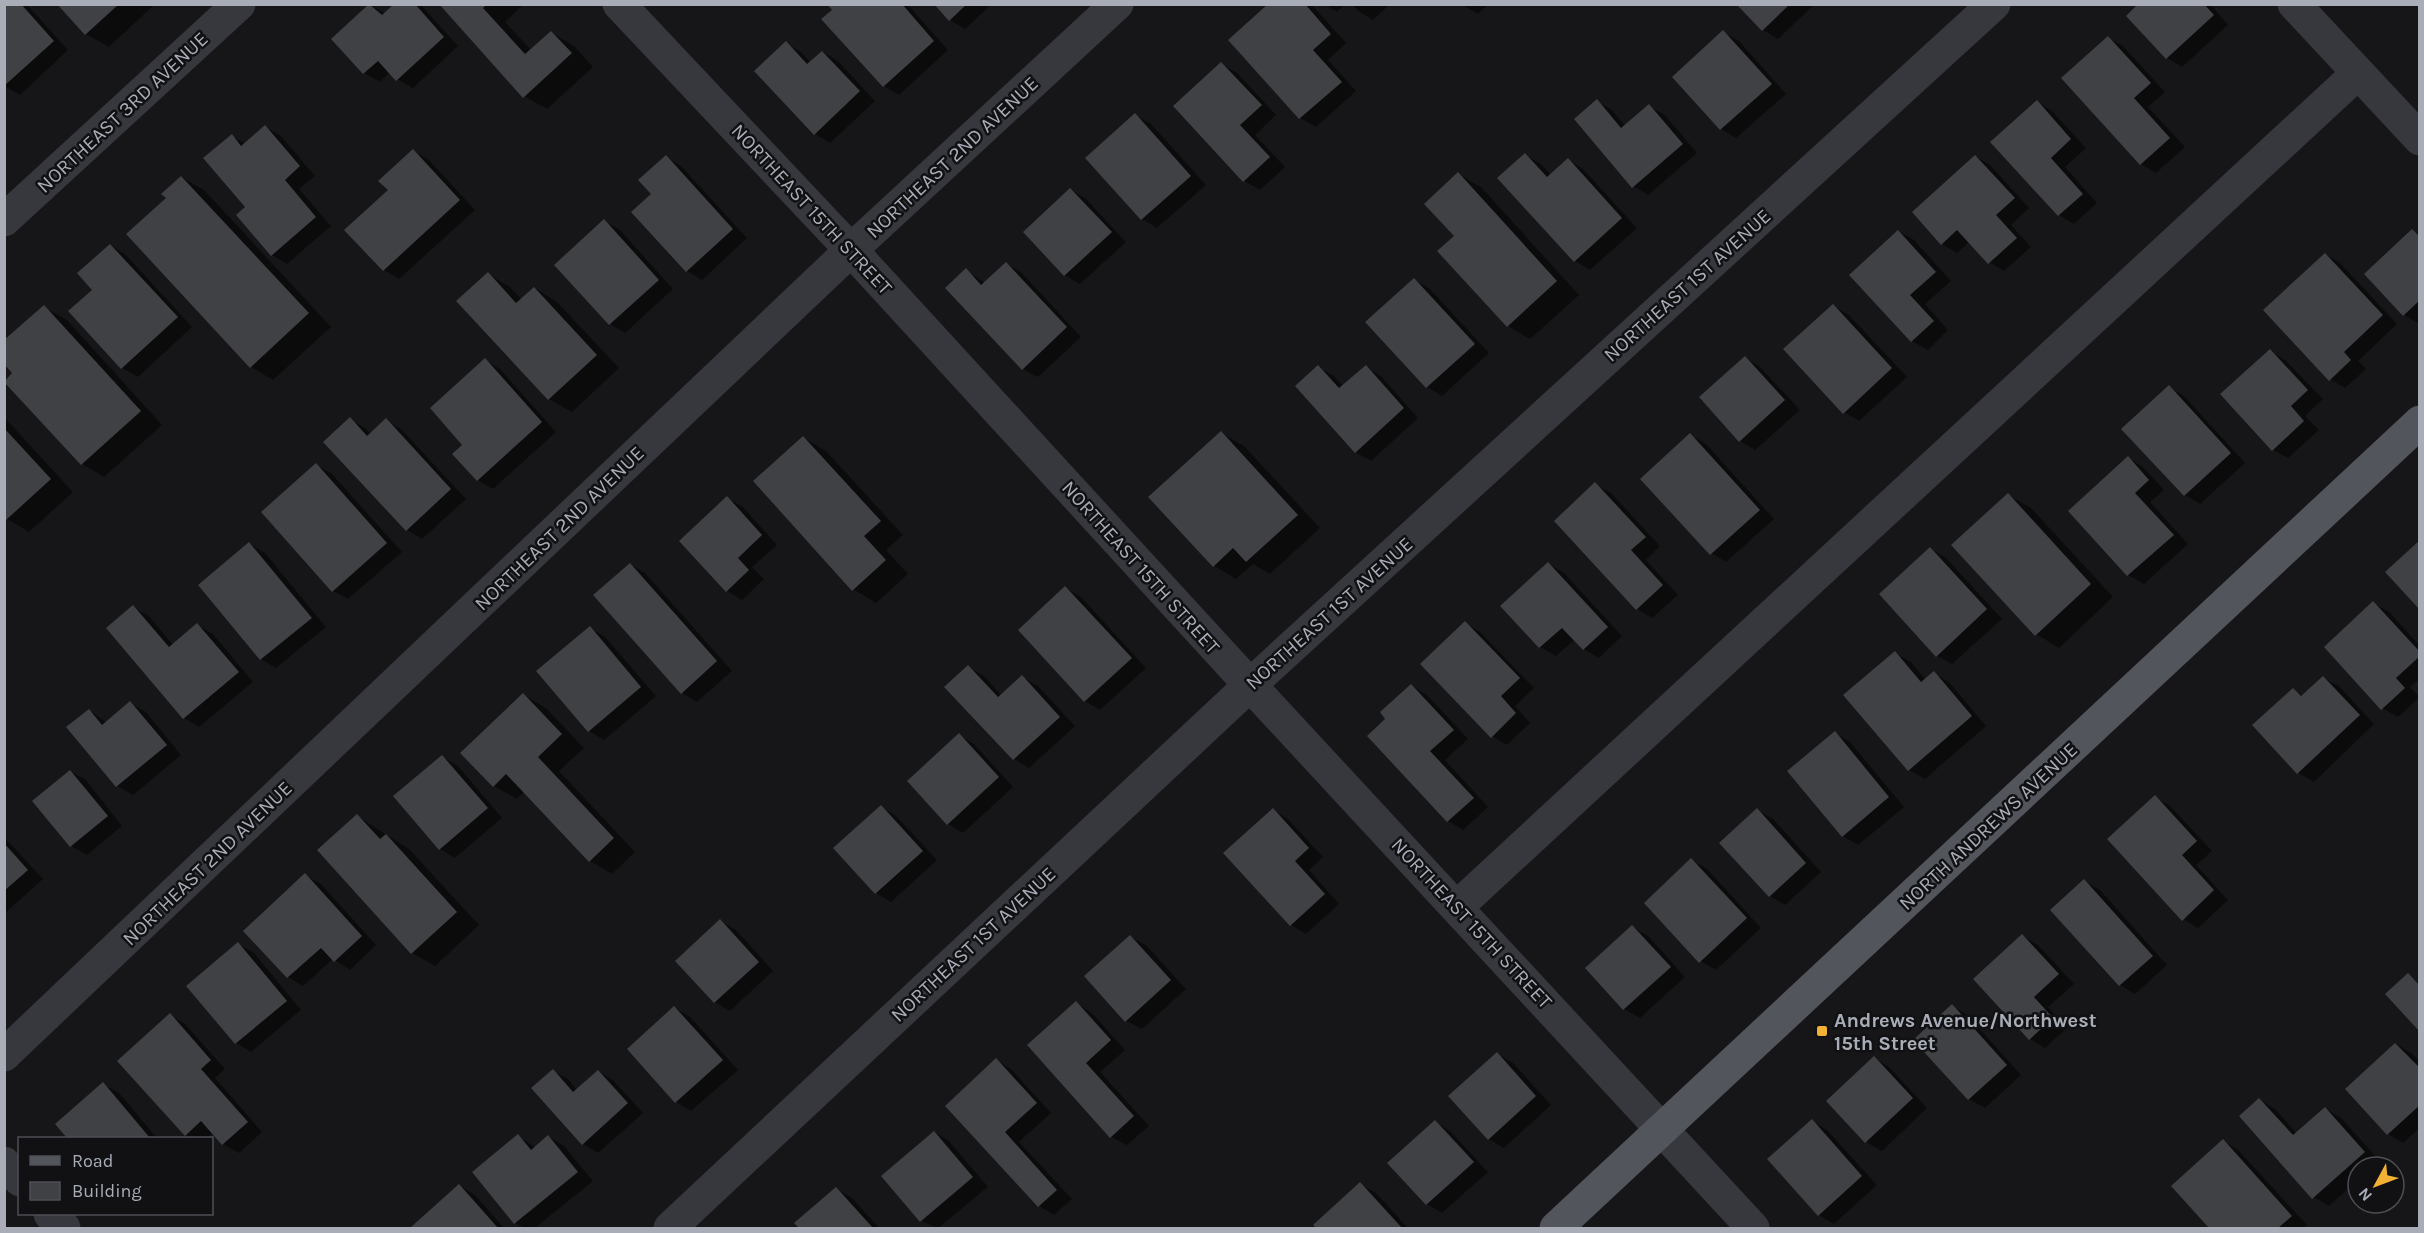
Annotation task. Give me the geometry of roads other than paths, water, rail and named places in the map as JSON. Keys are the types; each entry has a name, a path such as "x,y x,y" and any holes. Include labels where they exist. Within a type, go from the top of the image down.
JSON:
{"main road":[{"name":"NORTH ANDREWS AVENUE","path":"1556,1228 2420,422"}],"street":[{"name":"NORTHEAST 3RD AVENUE","path":"4,220 239,4"},
{"name":"NORTHEAST 15TH STREET","path":"619,4 851,250 1753,1228"},
{"name":"NORTHEAST 2ND AVENUE","path":"4,1055 851,250 1117,4"},
{"name":"NORTHEAST 1ST AVENUE","path":"670,1228 1250,685 1994,4"},
{"path":"2294,4 2420,139"},
{"path":"1456,907 2358,73"},
{"path":"4,1163 18,1178"},
{"path":"51,1215 63,1228"}],"place":[{"name":"Andrews Avenue/Northwest 15th Street","path":"1822,1031"}]}
